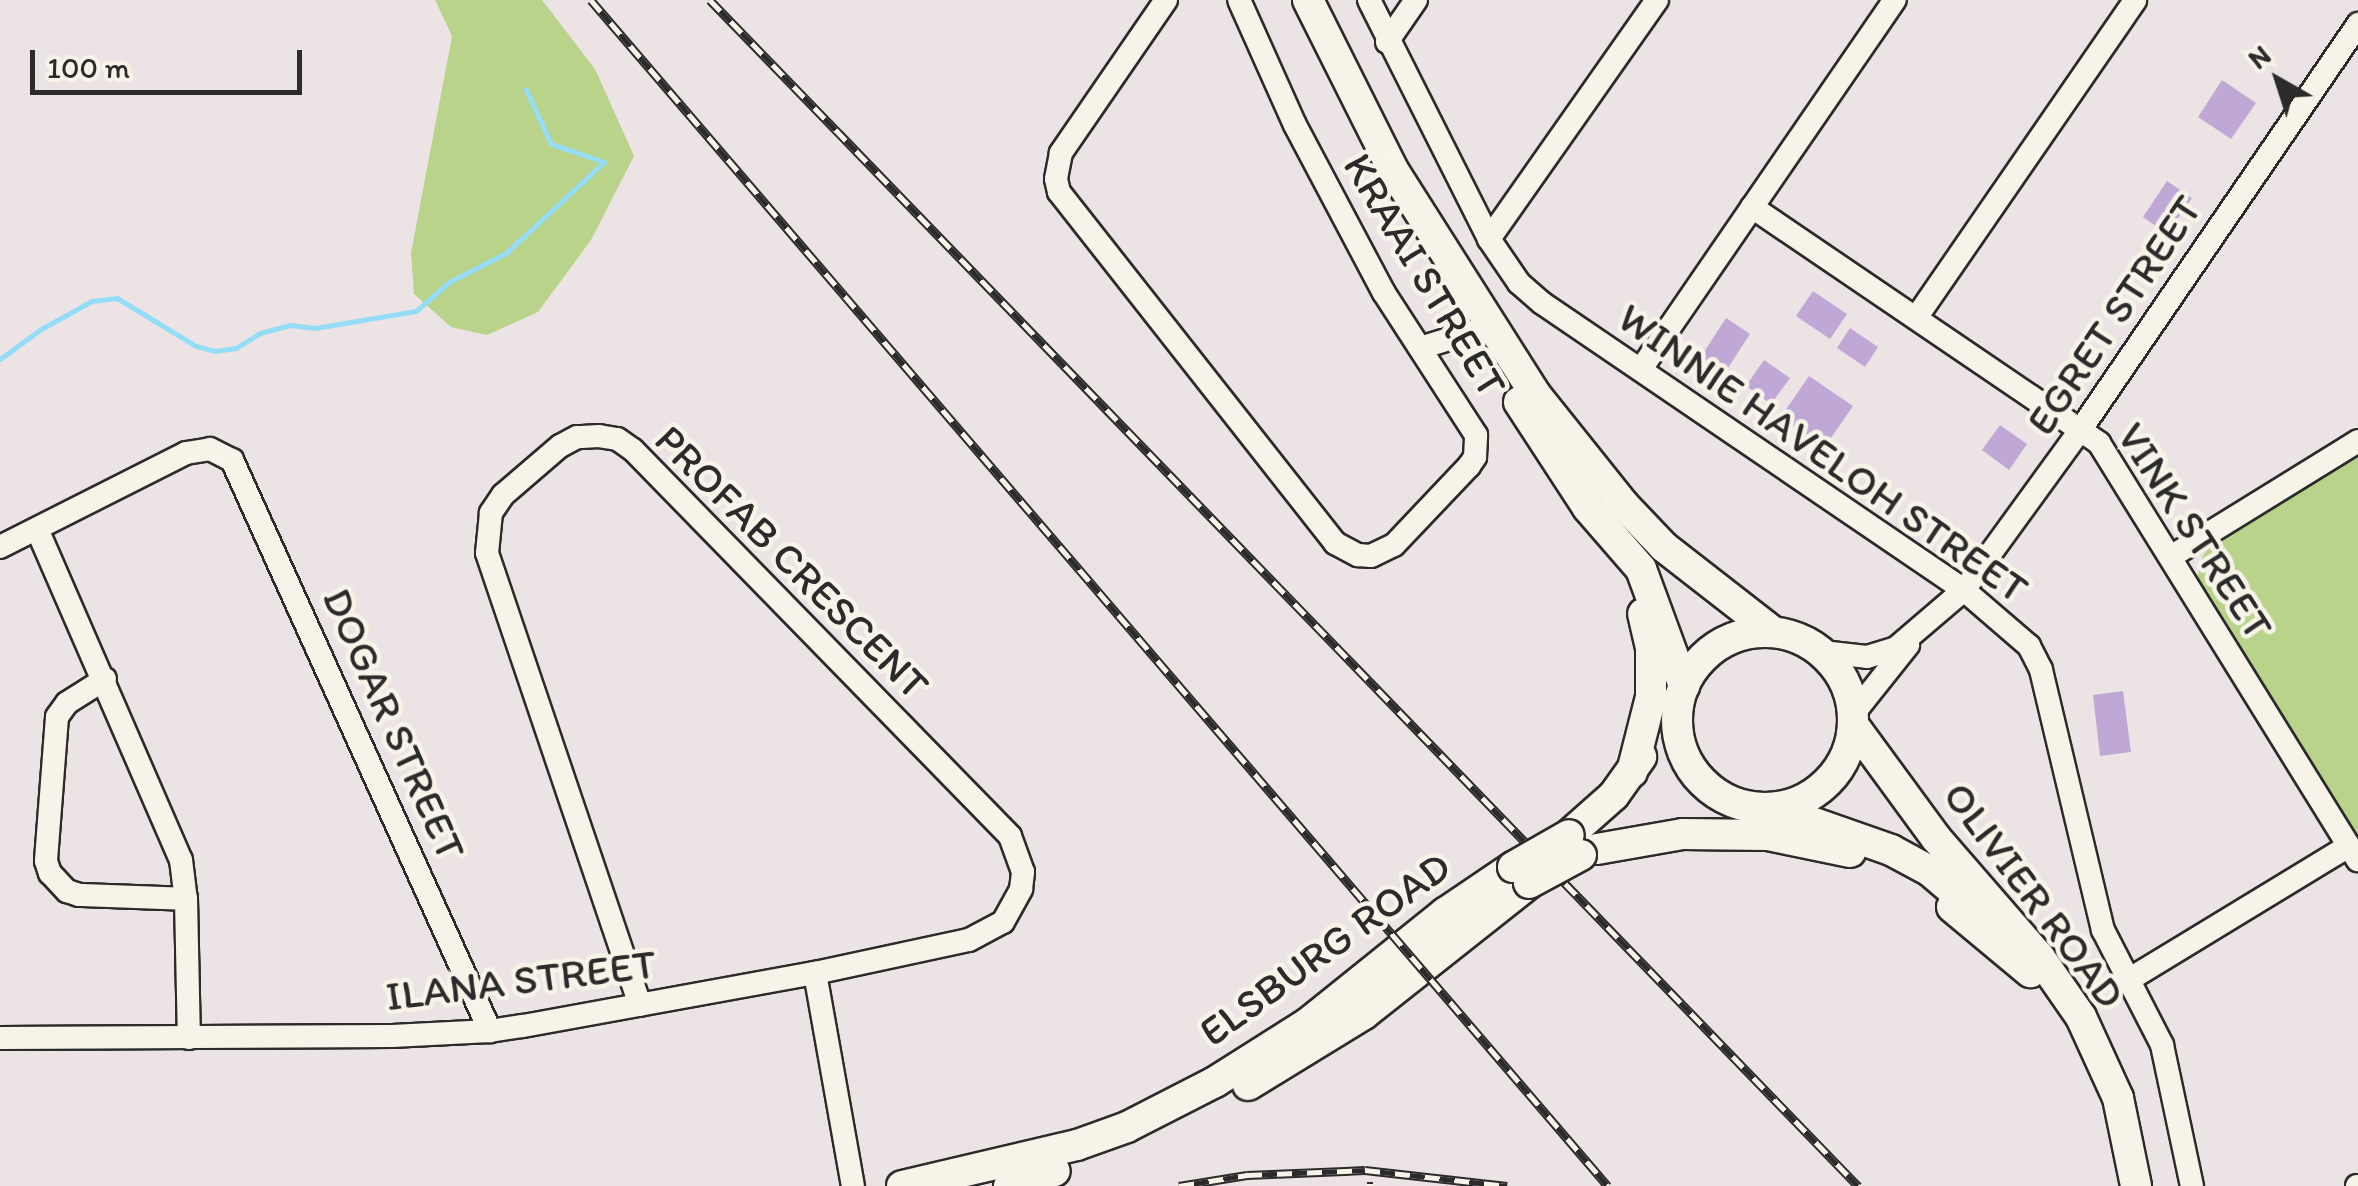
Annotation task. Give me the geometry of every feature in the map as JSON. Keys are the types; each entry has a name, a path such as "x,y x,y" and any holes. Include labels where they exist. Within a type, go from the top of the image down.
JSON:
{"main road":[{"path":"1308,0 1363,115 1630,578 1651,648 1651,697 1632,772"},
{"path":"1484,326 1624,505 1690,570 1773,632"},
{"path":"1588,508 1641,570 1681,694 1678,735 1685,759 1700,781 1720,797 1759,808 1804,800 1829,782 1846,756 1854,719 1838,669 1822,652 1799,638 1773,632 1745,634 1720,645 1698,662 1681,694"},
{"name":"ELSBURG ROAD","path":"1583,846 1591,819 1632,772 1681,694"},
{"name":"OLIVIER ROAD","path":"1854,719 1936,838 2040,958 2081,1016 2118,1098 2136,1186"},
{"name":"ELSBURG ROAD","path":"902,1186 1077,1145 1127,1127 1215,1082 1308,1024 1445,913 1583,846 1637,828 1759,808"},
{"name":"OLIVIER ROAD","path":"1759,808 1891,850 1930,871 1980,914 2062,1015 2102,1103 2120,1186"},
{"path":"1583,846 1683,834 1768,834 1848,852 1949,905 2030,972"},
{"name":"ELSBURG ROAD","path":"1008,1186 1134,1141 1288,1062 1364,1014 1521,875"}],"street":[{"name":"KRAAI STREET","path":"1166,0 1061,153 1056,179 1067,203 1335,542 1358,556 1371,556 1394,545 1475,457 1476,436 1384,293 1295,125 1240,0"},
{"name":"WINNIE HAVELOH STREET","path":"1369,0 1490,239 1519,283 1542,303 1964,590 2013,629 2039,665 2104,930 2165,1055 2192,1186"},
{"path":"1387,42 1416,0"},
{"path":"1490,239 1657,0"},
{"path":"1641,369 1895,0"},
{"path":"1916,318 2135,0"},
{"name":"EGRET STREET","path":"1916,634 1964,590 2082,429 2358,24"},
{"name":"VINK STREET","path":"1752,207 2082,429 2108,453 2354,853"},
{"path":"1420,348 1484,326"},
{"name":"PROFAB CRESCENT","path":"640,1005 486,552 491,513 503,495 560,446 577,438 617,439 632,450 1010,836 1024,872 1021,889"},
{"path":"2172,556 2358,441"},
{"name":"DOGAR STREET","path":"38,529 198,449 222,453 239,470 490,1031"},
{"path":"0,547 38,529 174,837 186,899 188,1038"},
{"path":"1822,652 1867,657 1896,648 1916,634"},
{"path":"1854,719 1916,634"},
{"path":"105,679 67,703 57,717 51,752 46,861 50,874 67,891 80,895 186,899"},
{"path":"2130,980 2354,853"},
{"name":"ILANA STREET","path":"0,1038 490,1031 815,973 969,940 1003,922 1021,889"},
{"path":"815,973 853,1186"}],"green space":[{"path":"435,0 542,0 595,69 634,156 591,240 538,312 487,335 451,327 414,294 411,253 452,36"},
{"path":"2358,455 2358,846 2199,590 2197,579 2203,555 2213,545"}],"building":[{"path":"2222,80 2256,103 2231,139 2198,117"},
{"path":"2167,181 2192,198 2167,234 2143,217"},
{"path":"1813,291 1847,314 1830,339 1796,316"},
{"path":"1726,318 1750,334 1715,388 1691,372"},
{"path":"1850,328 1878,347 1865,367 1837,348"},
{"path":"1764,360 1790,378 1771,404 1746,386"},
{"path":"1809,376 1853,406 1824,448 1780,418"},
{"path":"2000,425 2027,444 2009,470 1982,450"},
{"path":"2123,691 2131,752 2100,756 2093,695"}],"waterway":[{"path":"0,359 41,329 92,301 117,298 196,346 215,351 236,348 260,333 290,325 315,328 416,311 449,282 506,253 604,162 551,144 526,90"}],"railway":[{"path":"591,0 1608,1186"},
{"path":"710,0 1858,1186"},
{"path":"1179,1186 1247,1175 1365,1170 1507,1186"},
{"path":"1367,1186 1373,1186"}]}
